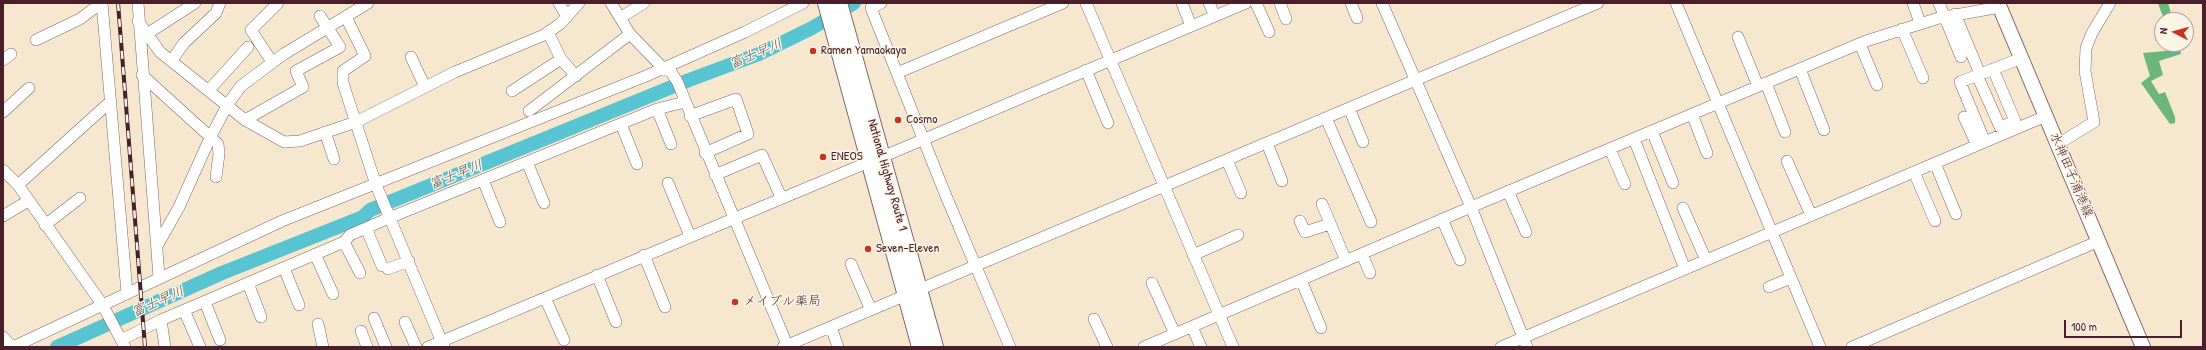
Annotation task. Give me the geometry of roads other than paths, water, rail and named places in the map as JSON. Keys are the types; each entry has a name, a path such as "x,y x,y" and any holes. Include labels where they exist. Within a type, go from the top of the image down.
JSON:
{"highway":[{"name":"National Highway Route 1","path":"831,4 838,23 913,292 935,347"},
{"name":"National Highway Route 1","path":"913,292 920,347"}],"main road":[{"name":"水神田子浦港線","path":"1999,5 2143,347"}],"street":[{"path":"36,40 80,19 101,3"},
{"path":"101,3 111,101 127,293"},
{"path":"138,3 142,75 159,277"},
{"path":"146,34 195,3"},
{"path":"172,60 184,43 216,14 220,3"},
{"path":"272,62 251,30 278,3"},
{"path":"157,246 179,207 210,138 228,104 241,86 272,62 330,28 368,3"},
{"path":"559,3 567,18"},
{"path":"138,20 146,34 160,52 228,104 245,120 284,142 300,141 356,122 455,72 548,32 567,18 580,3"},
{"path":"611,3 630,34 663,68 673,75 734,218 786,346 1598,3"},
{"path":"620,18 644,3"},
{"path":"3,337 13,347 105,309 127,293 159,277 282,221 378,189 746,32 803,3"},
{"path":"881,3 871,8 923,140 1010,347"},
{"path":"896,73 1063,3"},
{"path":"1086,3 1232,347"},
{"path":"1182,3 1191,26"},
{"path":"1209,3 1215,16"},
{"path":"428,347 443,344 644,255 781,197 923,140 1246,3"},
{"path":"1256,3 1269,32"},
{"path":"1280,3 1286,19"},
{"path":"1351,3 1357,18"},
{"path":"1382,3 1414,80 1471,206 1525,342"},
{"path":"1676,3 1820,347"},
{"path":"1913,3 1920,23"},
{"path":"1939,3 1957,11 1979,75 2000,127 2015,121 1993,69"},
{"path":"2058,144 2094,122 2085,71 2086,48 2092,33 2110,3"},
{"path":"1144,347 1471,206 1860,44 1957,11 1999,5"},
{"path":"1957,11 1961,57"},
{"path":"245,120 303,87 296,71 340,47 330,28 320,16"},
{"path":"346,17 365,56 342,71 343,83 378,189 443,344"},
{"path":"1902,29 1923,78"},
{"path":"548,32 561,59 576,76"},
{"path":"529,111 630,34"},
{"path":"1738,37 1785,132"},
{"path":"1860,44 1877,85"},
{"path":"209,90 248,47"},
{"path":"411,57 425,87"},
{"path":"1981,144 1960,82 2022,58"},
{"path":"512,91 561,59"},
{"path":"1800,69 1824,130"},
{"path":"1086,70 1108,123"},
{"path":"142,75 218,144 219,154 216,177"},
{"path":"3,112 29,88"},
{"path":"544,99 551,115"},
{"path":"3,170 18,186 105,309 121,340 161,320 344,242 350,235 389,216 684,99"},
{"path":"690,116 736,99 748,134 705,153"},
{"path":"18,186 111,101"},
{"path":"1349,108 1363,142"},
{"path":"657,109 672,144"},
{"path":"1692,114 1707,153"},
{"path":"1501,347 1525,342 1771,231 2046,116"},
{"path":"1964,117 1981,144"},
{"path":"1326,118 1371,222"},
{"path":"621,124 637,164"},
{"path":"1652,131 1673,183"},
{"path":"325,132 334,159"},
{"path":"1634,138 1685,269"},
{"path":"1267,143 1282,181"},
{"path":"1610,148 1625,184"},
{"path":"715,175 762,155 781,197"},
{"path":"1228,160 1241,193"},
{"path":"1787,161 1812,214"},
{"path":"527,162 544,203"},
{"path":"1935,163 1956,214"},
{"path":"1914,172 1935,221"},
{"path":"483,180 500,222"},
{"path":"668,183 690,236"},
{"path":"1508,191 1526,232"},
{"path":"45,224 80,198"},
{"path":"3,216 28,201"},
{"path":"1322,204 1346,261"},
{"path":"1683,208 1706,260"},
{"path":"1442,219 1460,260"},
{"path":"1300,221 1306,232 1330,224"},
{"path":"366,228 385,268 409,261"},
{"path":"1193,255 1238,235"},
{"path":"1852,347 2099,241"},
{"path":"344,242 360,273"},
{"path":"315,254 333,294"},
{"path":"1362,254 1370,273"},
{"path":"644,255 665,307"},
{"path":"852,264 871,310"},
{"path":"284,268 299,305"},
{"path":"597,276 616,322"},
{"path":"1769,287 1791,278"},
{"path":"1301,280 1321,328"},
{"path":"248,283 261,316"},
{"path":"1152,283 1175,334"},
{"path":"545,298 564,340"},
{"path":"205,302 220,340"},
{"path":"184,310 200,347"},
{"path":"374,318 386,347"},
{"path":"1094,319 1106,347"},
{"path":"161,320 165,347"},
{"path":"405,322 416,347"},
{"path":"318,324 323,347"},
{"path":"830,327 838,347"},
{"path":"1192,327 1201,347"},
{"path":"361,331 367,347"}],"waterway":[{"name":"富士早川","path":"57,347 222,273 363,217 370,210 689,80 759,54 812,28 854,3"}],"railway":[{"path":"118,3 145,347"}],"place":[{"name":"Ramen Yamaokaya","path":"813,51"},
{"name":"Cosmo","path":"898,120"},
{"name":"ENEOS","path":"823,157"},
{"name":"Seven-Eleven","path":"868,249"},
{"name":"メイプル薬局","path":"735,302"}]}
